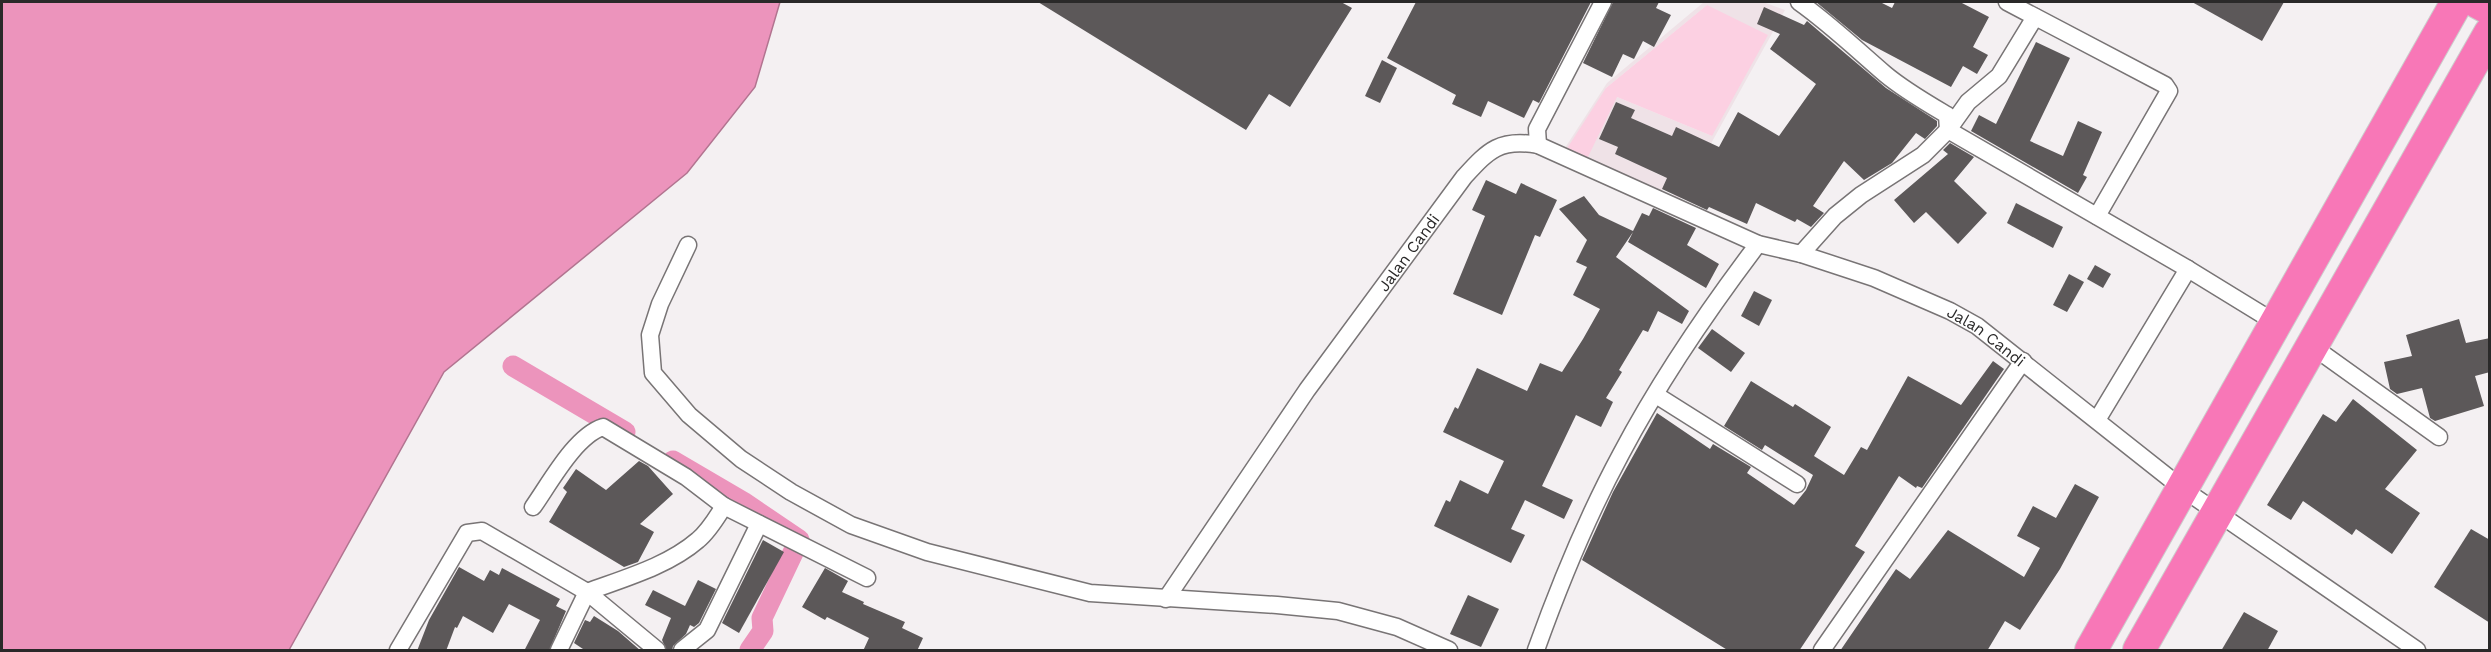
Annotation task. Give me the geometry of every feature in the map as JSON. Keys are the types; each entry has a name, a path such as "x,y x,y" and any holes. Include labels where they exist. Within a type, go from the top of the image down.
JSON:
{"highway":[{"path":"2091,651 2457,2"},
{"path":"2477,2 2490,9"},
{"path":"2139,651 2490,33"}],"street":[{"path":"1538,145 1537,129 1603,2"},
{"path":"1799,2 1831,24 1885,74 1911,94 1947,115 1948,130"},
{"path":"2007,2 2165,86 2169,91 2097,216"},
{"path":"1801,254 1835,216 1852,202 1923,155 1948,130 1968,102 1999,76 2035,17"},
{"path":"1948,130 2188,269 2276,324"},
{"name":"Jalan Candi","path":"1166,599 1307,390 1464,177 1484,155 1498,147 1517,141 1538,145 1758,244 1801,254 1874,278 1950,311 1977,326 2183,489 2417,651"},
{"path":"1536,651 1586,526 1621,453 1721,293 1758,244"},
{"path":"688,245 660,304 650,335 653,373 689,415 741,459 791,492 851,525 927,552 1090,593 1338,611 1397,627 1449,651"},
{"path":"2097,420 2188,269"},
{"path":"2312,346 2439,437"},
{"path":"1822,651 2022,361"},
{"path":"1656,395 1797,484"},
{"path":"533,507 581,441 595,429 603,427 686,477 724,506 867,578"},
{"path":"559,651 588,592 681,552 700,538 724,506"},
{"path":"682,651 707,630 759,524"},
{"path":"398,651 467,533 475,530 482,531 588,592 657,651"}],"shaded area":[{"path":"2,2 780,2 755,87 687,173 444,372 289,650 2,650"},
{"path":"1704,2 1763,2 1785,10 1678,203 1563,151 1607,83","holes":["1707,5 1712,136 1617,97 1606,88","1616,102 1634,110 1631,118 1672,136 1668,170 1664,177 1651,171 1654,164 1629,161 1615,154 1618,147 1599,139","1669,173 1681,178 1673,197 1661,192"]},
{"path":"1707,5 1768,35 1712,136 1617,97 1586,161 1566,150 1606,88"}],"building":[{"path":"1038,2 1341,2 1352,8 1290,107 1269,94 1246,130"},
{"path":"1416,2 1591,2 1539,103 1533,100 1524,118 1488,101 1481,117 1452,104 1456,95 1387,58"},
{"path":"1613,2 1659,2 1656,8 1671,15 1654,47 1643,41 1634,59 1623,54 1612,77 1583,63"},
{"path":"1816,2 1880,2 1892,8 1895,2 1960,2 1989,17 1973,47 1988,55 1977,74 1963,66 1951,87 1862,40"},
{"path":"2192,2 2284,2 2262,41"},
{"path":"1764,7 1804,25 1807,21 1886,88 1937,121 1937,126 1925,139 1916,133 1892,163 1864,180 1844,161 1813,206 1824,213 1811,227 1797,219 1795,222 1756,203 1747,224 1709,207 1707,210 1662,189 1667,178 1615,154 1618,147 1599,139 1616,102 1635,110 1631,118 1672,136 1676,127 1719,147 1738,112 1779,136 1816,84 1770,49 1780,34 1757,24"},
{"path":"2036,42 2070,58 2030,141 2063,156 2078,121 2102,132 2083,175 2087,177 2078,193 1971,131 1979,115 1996,124"},
{"path":"1382,60 1397,68 1380,103 1365,96"},
{"path":"1950,143 1974,157 1954,181 1987,213 1958,244 1926,212 1914,223 1894,200 1948,154 1943,150"},
{"path":"1486,180 1516,194 1521,183 1557,200 1540,237 1535,235 1502,315 1453,294 1485,216 1472,210"},
{"path":"1584,196 1599,215 1633,231 1642,213 1649,216 1653,208 1696,228 1687,245 1719,264 1706,288 1628,242 1633,232 1616,257 1689,311 1682,324 1658,311 1648,332 1643,330 1619,370 1622,372 1606,398 1613,402 1601,427 1576,415 1542,486 1573,500 1564,519 1525,500 1511,529 1525,535 1511,563 1434,526 1446,500 1450,502 1460,480 1488,494 1504,461 1443,432 1455,407 1458,409 1477,368 1527,391 1540,363 1562,372 1583,339 1600,309 1573,295 1587,267 1576,262 1587,240 1559,209"},
{"path":"2016,203 2063,227 2053,248 2007,223"},
{"path":"2095,265 2111,274 2103,288 2087,279"},
{"path":"2069,274 2084,282 2067,312 2053,305"},
{"path":"1754,291 1772,300 1759,326 1741,316"},
{"path":"2459,319 2466,343 2490,338 2490,372 2475,376 2484,406 2435,421 2430,418 2422,388 2397,394 2390,389 2384,362 2412,356 2406,335"},
{"path":"1712,329 1745,353 1731,372 1698,348"},
{"path":"1993,361 2004,369 1922,488 1917,486 1916,488 1899,476 1855,546 1865,552 1799,651 1729,651 1582,560 1613,492 1657,413 1710,449 1713,444 1751,467 1747,473 1794,505 1806,490 1813,475 1765,445 1762,450 1724,426 1751,381 1793,407 1795,404 1831,427 1814,456 1844,475 1861,447 1867,450 1908,376 1961,405"},
{"path":"2353,399 2417,450 2385,489 2420,513 2392,554 2356,529 2352,535 2303,501 2291,520 2267,505 2323,414 2336,422"},
{"path":"639,461 648,466 673,494 640,524 654,532 638,562 624,567 549,522 567,492 563,488 576,469 606,490"},
{"path":"2075,484 2099,497 2060,569 2020,630 2005,621 1987,651 1840,651 1896,569 1910,579 1948,530 2024,577 2040,548 2017,536 2033,506 2056,518"},
{"path":"2471,529 2490,540 2490,623 2434,587"},
{"path":"763,540 784,552 739,633 722,623"},
{"path":"459,567 484,581 490,570 499,575 502,568 560,599 556,606 566,611 549,651 524,651 540,620 509,604 493,633 463,616 457,628 455,627 446,651 417,651 429,620"},
{"path":"825,568 848,581 842,592 864,602 863,604 905,622 902,628 923,638 917,651 863,651 869,638 827,617 825,620 802,607"},
{"path":"698,580 716,589 699,623 694,627 690,625 686,634 673,646 672,651 667,651 662,640 671,618 645,605 653,590 685,606"},
{"path":"1468,595 1499,609 1481,647 1450,634"},
{"path":"2244,612 2278,631 2267,651 2221,651"},
{"path":"594,616 618,631 641,651 586,651 574,643 585,620 590,622"}],"waterway":[{"path":"513,366 625,432"},
{"path":"673,461 743,502 799,540 762,618 763,631 750,650"}]}
